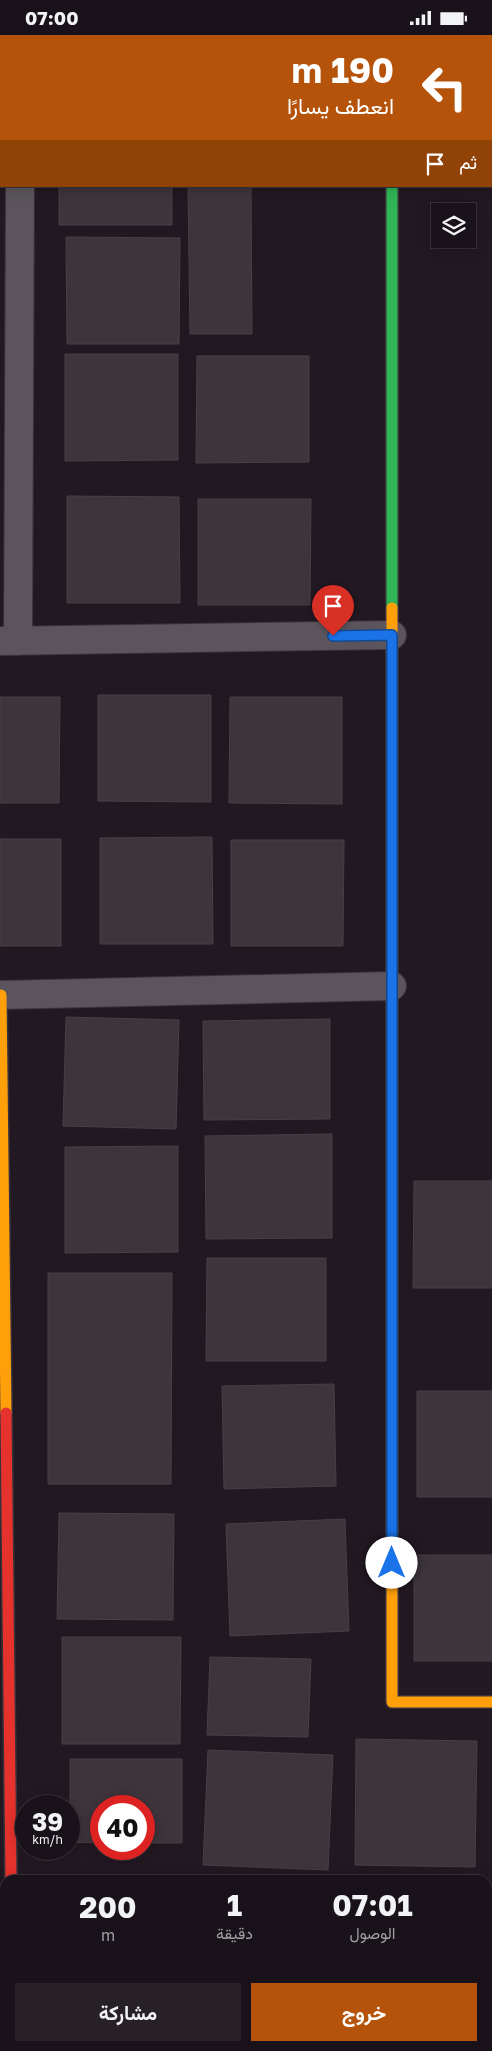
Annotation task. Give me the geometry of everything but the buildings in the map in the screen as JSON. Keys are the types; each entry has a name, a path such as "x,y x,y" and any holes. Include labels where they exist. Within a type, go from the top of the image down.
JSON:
{"street":[{"path":"20,187 9,641 392,635"},
{"path":"392,187 392,1702 492,1702"},
{"path":"11,1875 1,995 392,986"}],"traffic: fast":[{"path":"392,187 392,608"},
{"path":"392,833 392,1261"}],"traffic: slow":[{"path":"392,608 392,833"},
{"path":"1,995 6,1413"},
{"path":"392,1581 392,1702 492,1702"}],"traffic: jam":[{"path":"392,1261 392,1581"},
{"path":"6,1413 11,1875"}],"route":[{"path":"333,636 392,635 392,1563"}]}
